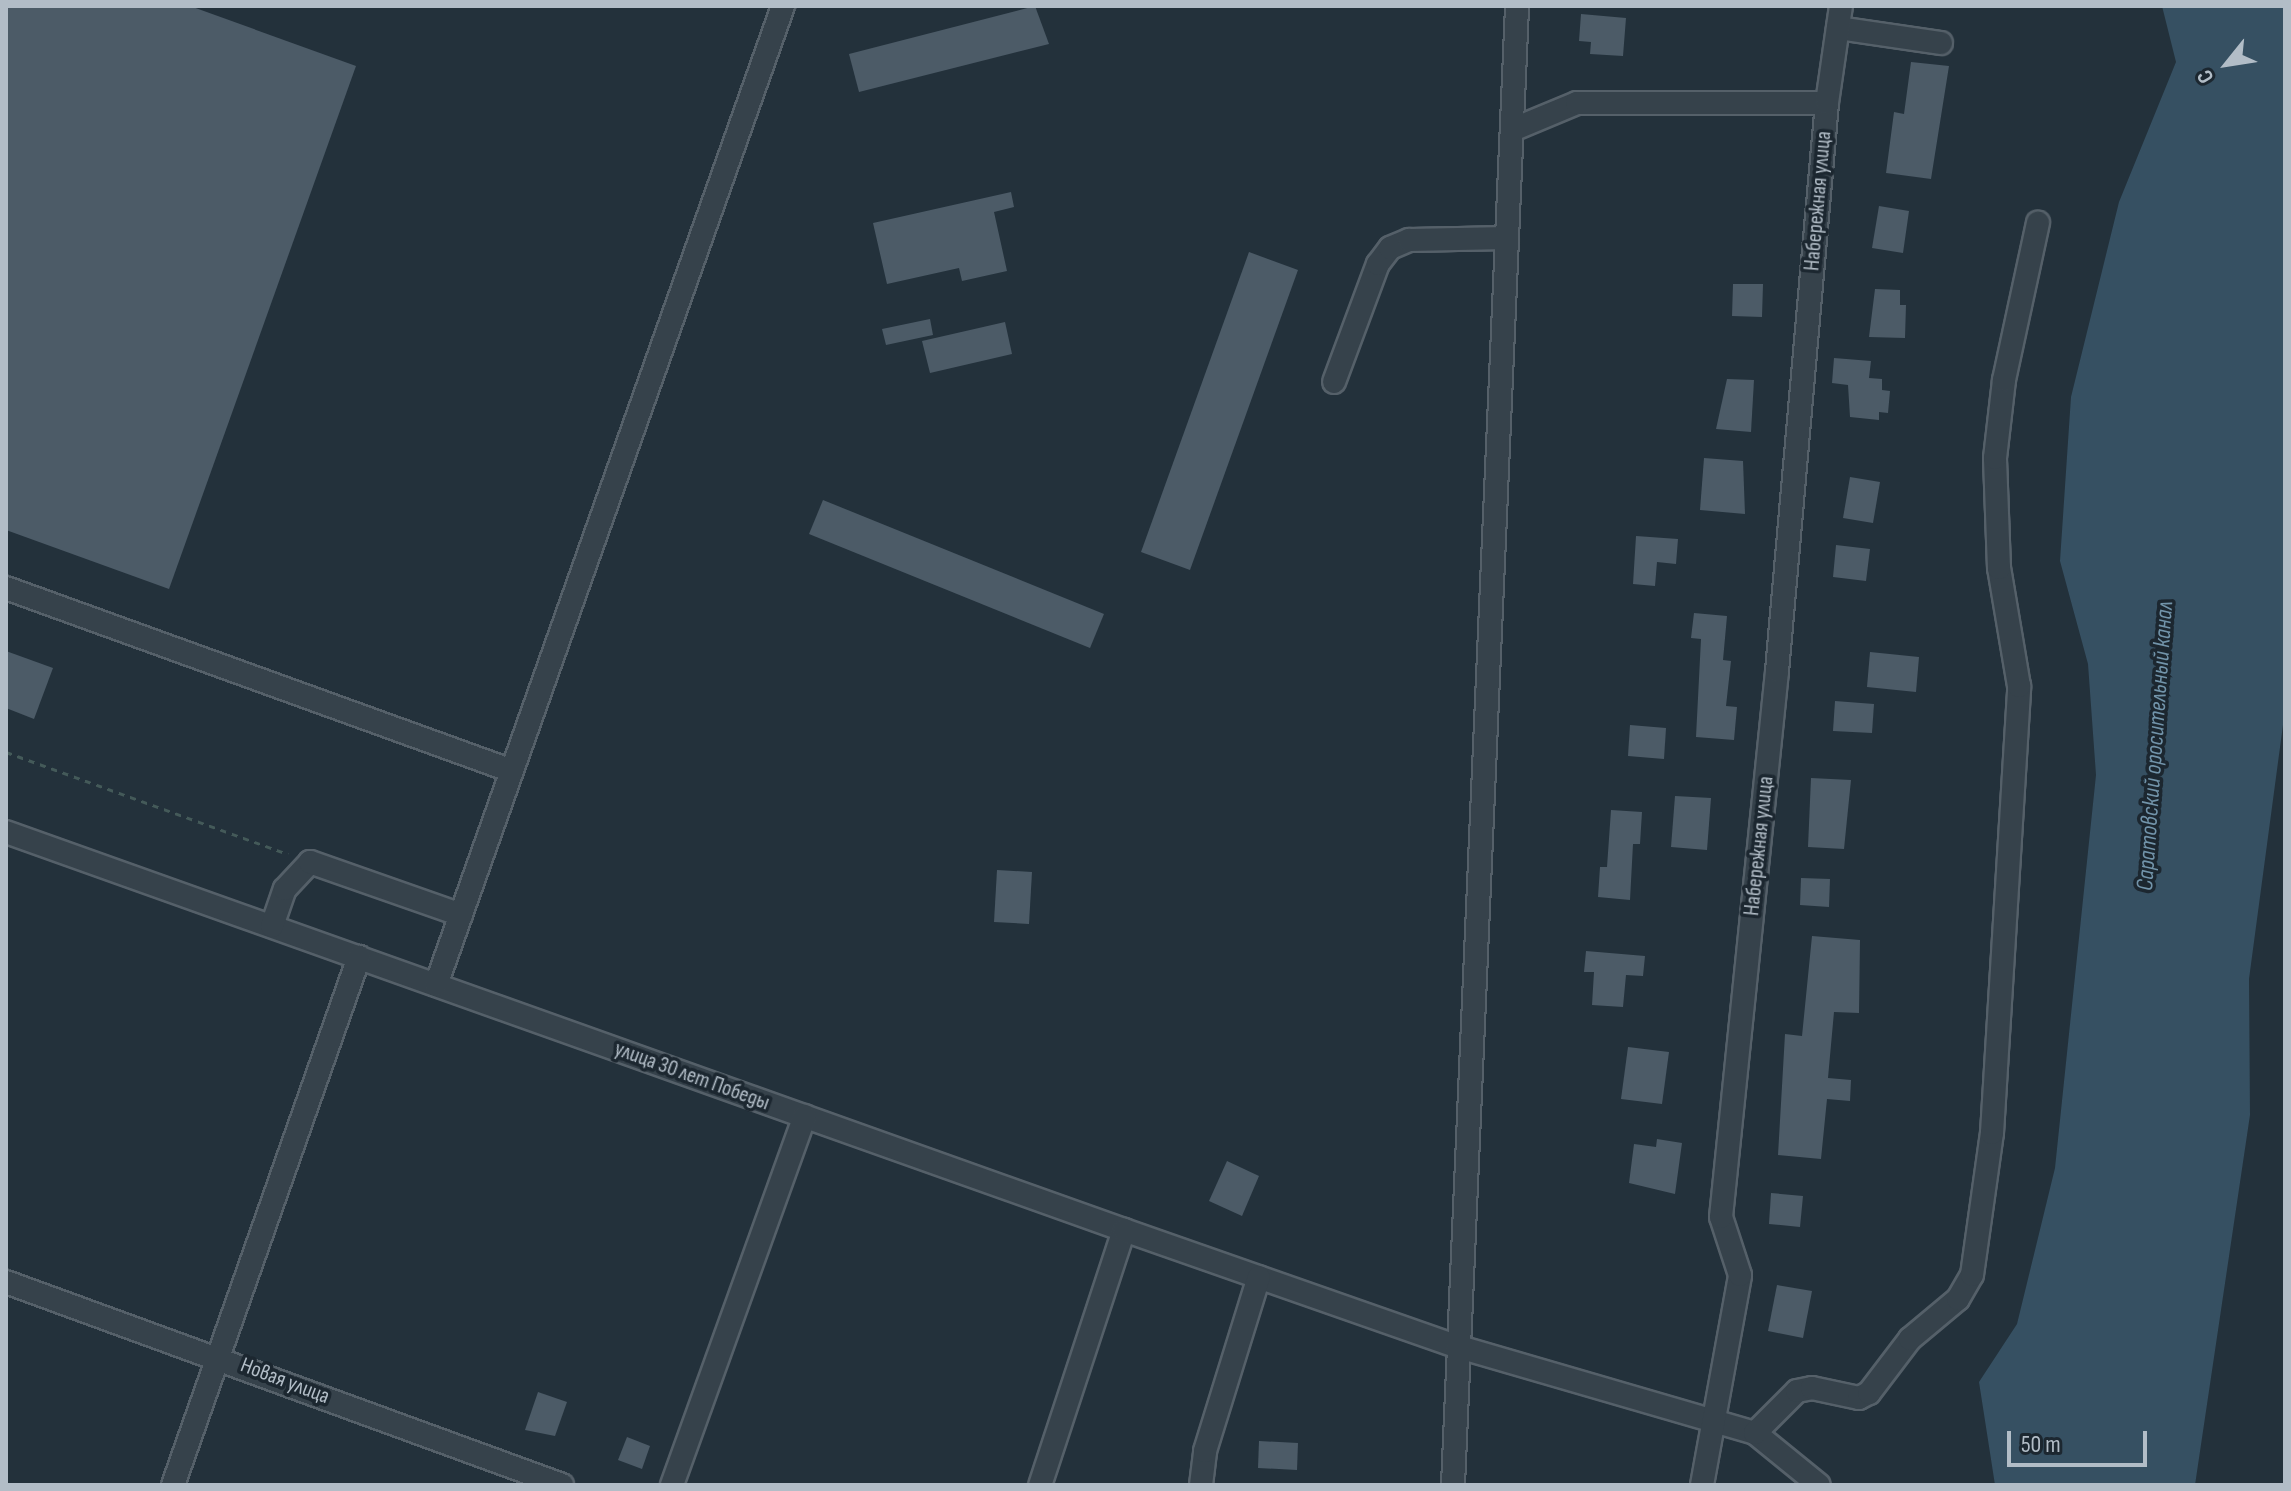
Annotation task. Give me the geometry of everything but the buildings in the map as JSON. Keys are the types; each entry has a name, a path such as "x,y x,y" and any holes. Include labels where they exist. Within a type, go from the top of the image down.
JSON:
{"street":[{"path":"436,985 783,6"},
{"path":"1453,1485 1517,6"},
{"path":"1840,17 1941,43"},
{"name":"Набережная улица","path":"1702,1485 1740,1275 1721,1217 1777,671 1827,103 1840,17"},
{"path":"1512,130 1577,103 1827,103"},
{"path":"1755,1433 1797,1391 1812,1388 1859,1398 1869,1393 1910,1339 1958,1299 1972,1275 1992,1133 2019,686 1999,568 1995,458 2004,380 2038,223"},
{"path":"1334,382 1378,264 1390,248 1409,240 1507,238"},
{"path":"6,588 512,771"},
{"name":"улица 30 лет Победы","path":"6,832 1459,1347"},
{"path":"272,926 285,889 310,862 461,915"},
{"path":"173,1485 359,957"},
{"path":"672,1485 805,1116"},
{"path":"1040,1485 1124,1230"},
{"path":"1201,1485 1205,1451 1259,1277"},
{"name":"Новая улица","path":"6,1282 220,1357 562,1485"},
{"path":"1459,1347 1755,1433 1819,1485"}],"path":[{"path":"6,752 310,862"}],"water":[{"name":"Саратовский оросительный канал","path":"2162,6 2285,6 2285,710 2249,979 2250,1115 2195,1485 1995,1485 1979,1382 2017,1324 2055,1168 2096,775 2088,664 2060,561 2071,397 2119,202 2176,62"}]}
